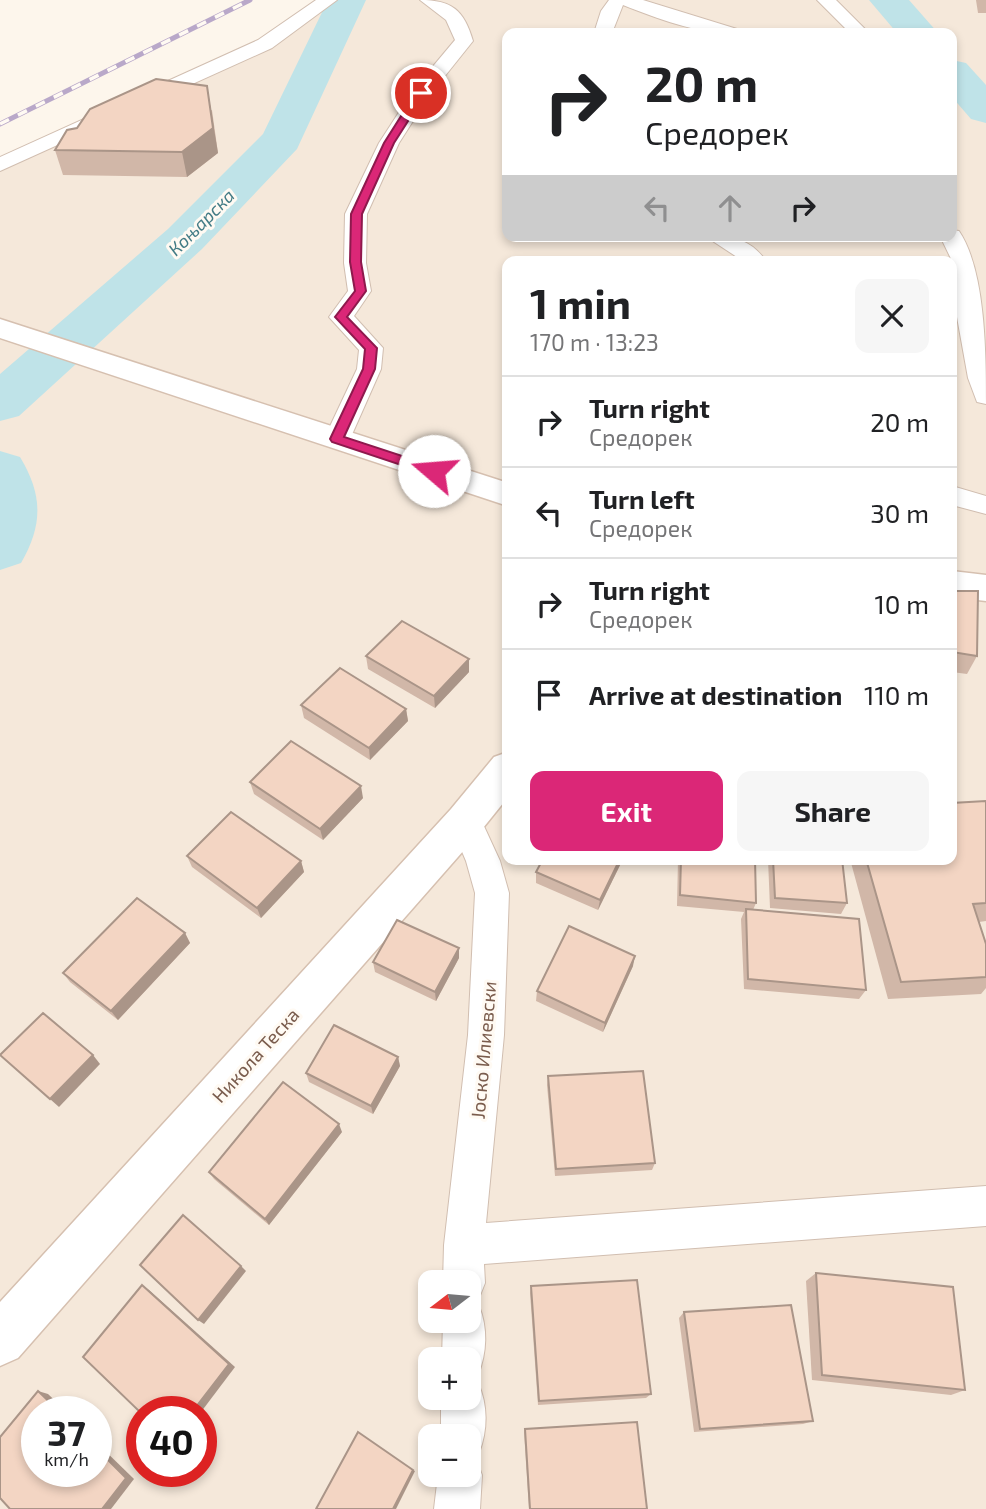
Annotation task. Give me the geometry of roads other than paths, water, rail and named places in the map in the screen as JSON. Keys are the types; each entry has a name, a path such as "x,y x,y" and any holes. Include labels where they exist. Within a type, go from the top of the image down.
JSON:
{"street":[{"path":"0,164 265,44 328,0"},
{"path":"337,439 369,369 371,348 341,317 360,291 355,262 356,214 389,143 421,93 464,41 461,27 449,10 429,0"},
{"path":"605,28 610,11 618,0"},
{"path":"627,0 660,13 714,28"},
{"path":"826,0 855,28"},
{"path":"728,242 745,250 750,256"},
{"path":"954,242 964,262 969,317 986,396"},
{"path":"0,328 137,376 502,493"},
{"path":"957,497 985,509"},
{"path":"957,585 986,588"},
{"name":"Никола Теска","path":"0,1340 465,821 502,775"},
{"name":"Јоско Илиевски","path":"464,1264 486,1035 492,918 492,893 483,861 465,821"},
{"path":"464,1264 986,1206"},
{"path":"457,1509 459,1487"}],"waterway":[{"name":"Коњарска","path":"0,403 185,239 282,140 347,0"},
{"path":"888,0 913,28"},
{"path":"957,78 986,110"},
{"name":"Коњарска","path":"0,471 10,515 0,548"}],"railway":[{"path":"0,124 250,0"}]}
